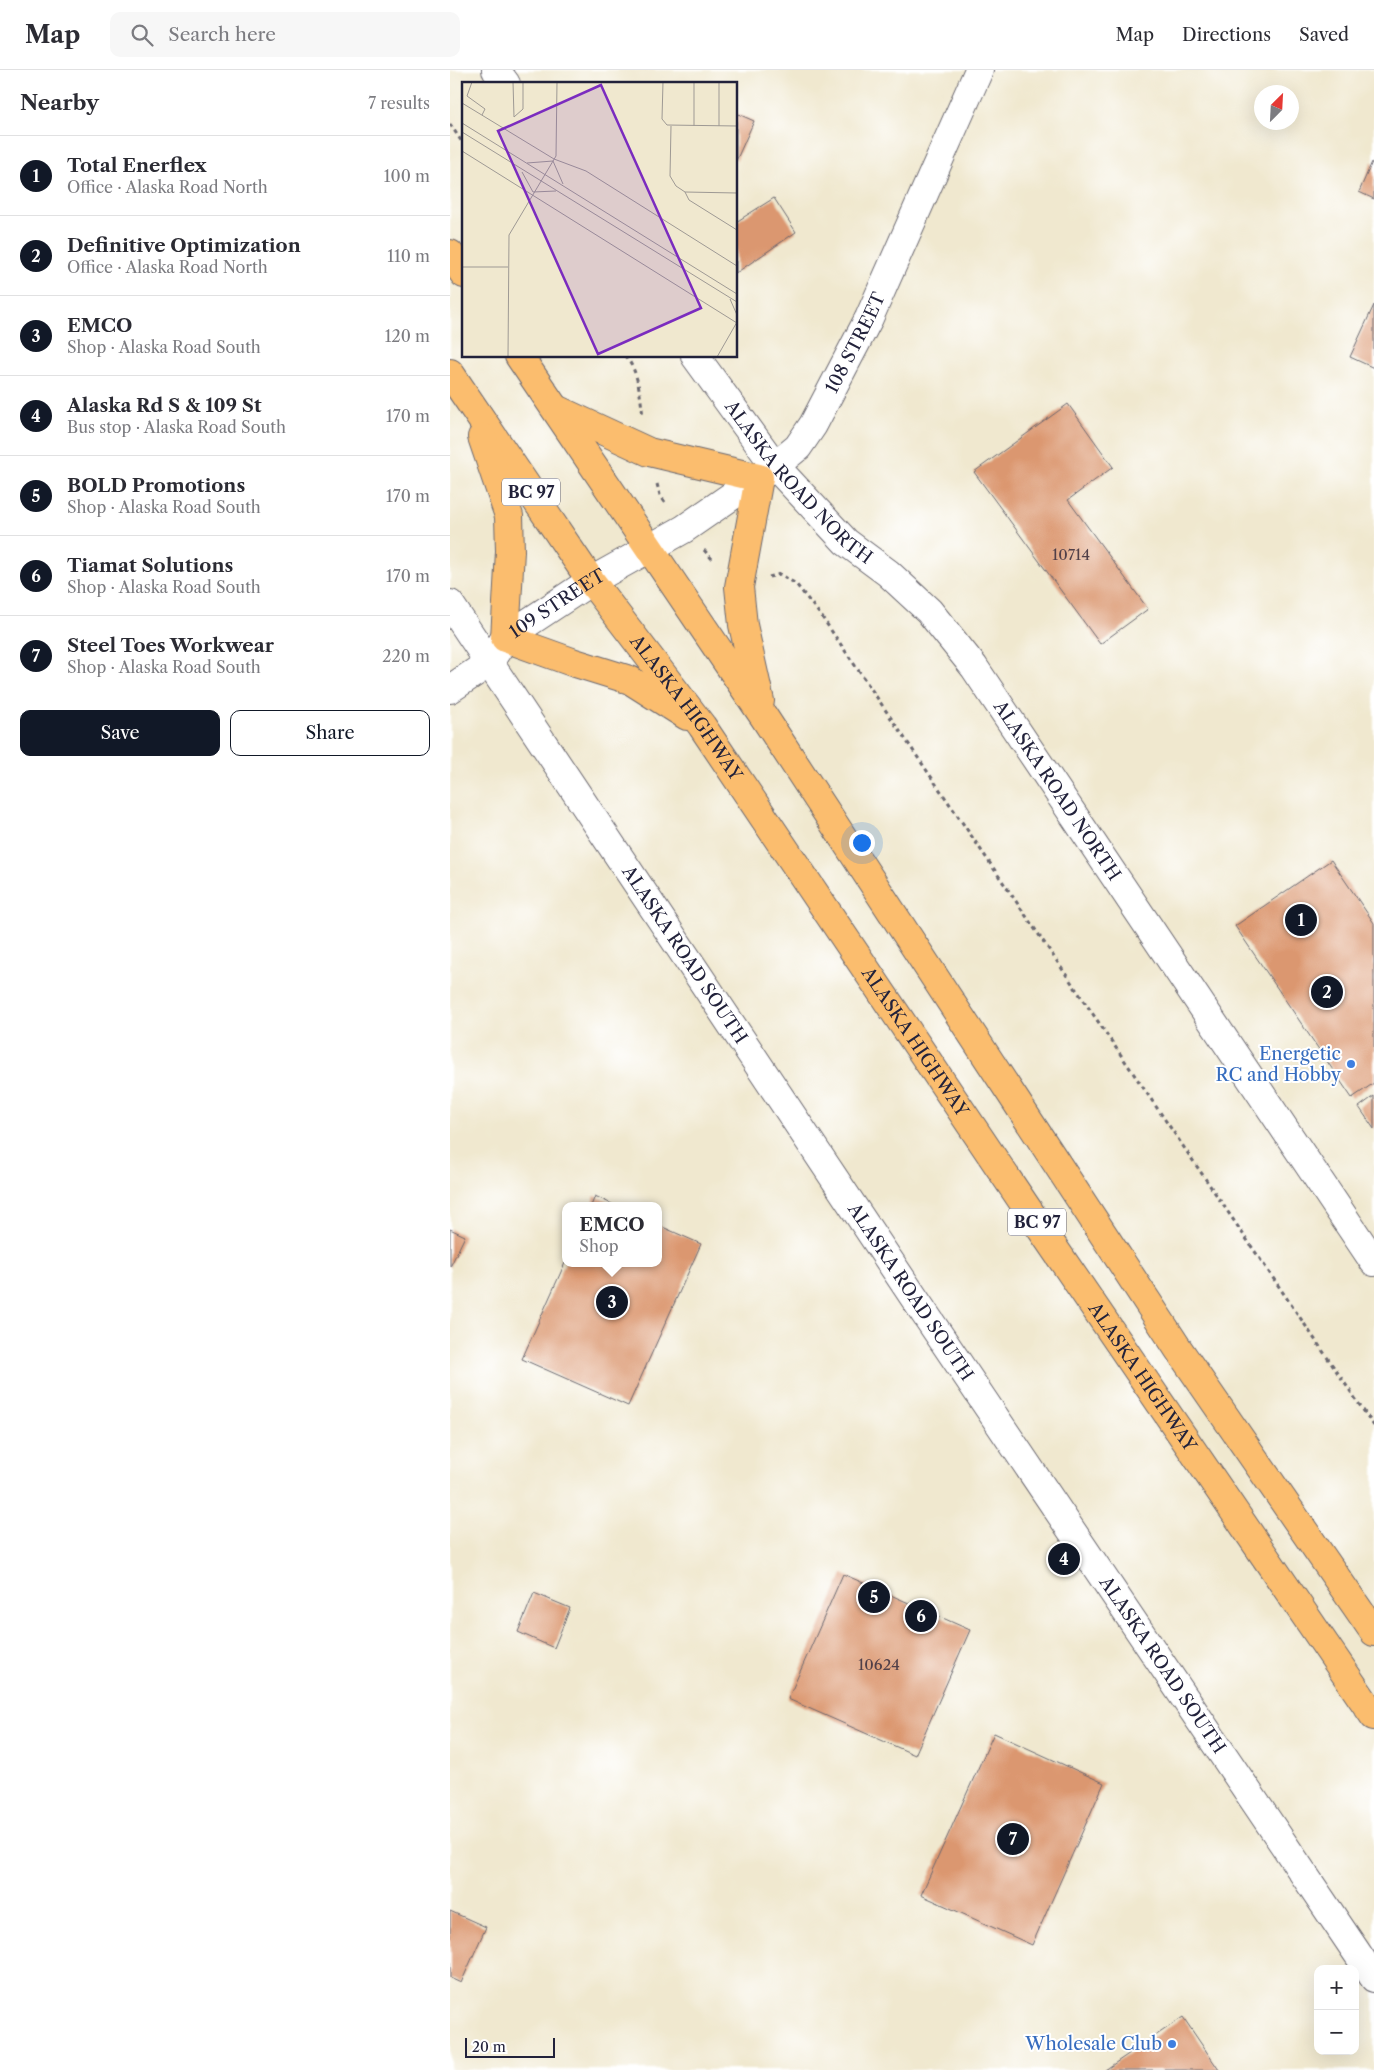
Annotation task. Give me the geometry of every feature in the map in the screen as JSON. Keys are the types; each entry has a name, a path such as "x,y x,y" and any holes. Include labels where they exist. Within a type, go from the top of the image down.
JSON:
{"highway":[{"path":"450,254 462,271"},
{"name":"BC 97","path":"520,358 764,717 1179,1350 1374,1632"},
{"name":"ALASKA HIGHWAY","path":"450,373 591,581 702,726 1374,1716"},
{"path":"470,403 509,516 510,551 505,638 630,680 702,726"},
{"path":"554,409 649,452 767,472 739,587 743,625 764,717"}],"street":[{"path":"496,70 505,82"},
{"name":"108 STREET","path":"651,549 684,529 767,472 798,447 814,426 869,318 979,70"},
{"name":"ALASKA ROAD NORTH","path":"696,358 767,472 846,542 888,573 929,611 974,667 1374,1262"},
{"name":"109 STREET","path":"450,689 489,663 505,638 591,581 651,549"},
{"name":"ALASKA ROAD SOUTH","path":"450,604 919,1305 1374,1978"}],"path":[{"path":"450,124 462,142"},
{"path":"627,358 632,364 640,391 649,452 660,495 684,529 739,587 780,574 796,584 822,617 1374,1426"}],"building":[{"path":"738,114 754,121 738,157"},
{"path":"1372,162 1374,163 1374,199 1359,192"},
{"path":"774,198 796,232 738,272 738,221"},
{"path":"1374,305 1374,368 1350,357"},
{"path":"1068,404 1113,467 1068,500 1148,609 1100,644 974,472"},
{"path":"1331,860 1374,923 1374,1083 1352,1098 1235,926"},
{"path":"1374,1096 1374,1129 1359,1107"},
{"path":"595,1196 608,1202 593,1202"},
{"path":"662,1227 701,1244 628,1406 522,1359 563,1267 662,1267"},
{"path":"450,1229 465,1236 450,1267"},
{"path":"843,1574 970,1630 915,1755 788,1699"},
{"path":"534,1593 570,1608 554,1648 518,1632"},
{"path":"994,1733 1104,1783 1032,1945 921,1895"},
{"path":"450,1911 486,1927 461,1983 450,1978"},
{"name":"Wholesale Club","path":"1183,2017 1219,2070 1105,2070"}],"place":[{"name":"Total Enerflex","path":"1301,920"},
{"name":"Definitive Optimization","path":"1327,992"},
{"name":"Energetic RC and Hobby","path":"1351,1064"},
{"name":"EMCO","path":"612,1302"},
{"name":"Alaska Rd S & 109 St","path":"1064,1559"},
{"name":"BOLD Promotions","path":"874,1597"},
{"name":"Tiamat Solutions","path":"921,1616"},
{"name":"Steel Toes Workwear","path":"1013,1839"},
{"name":"Wholesale Club","path":"1172,2044"}]}
